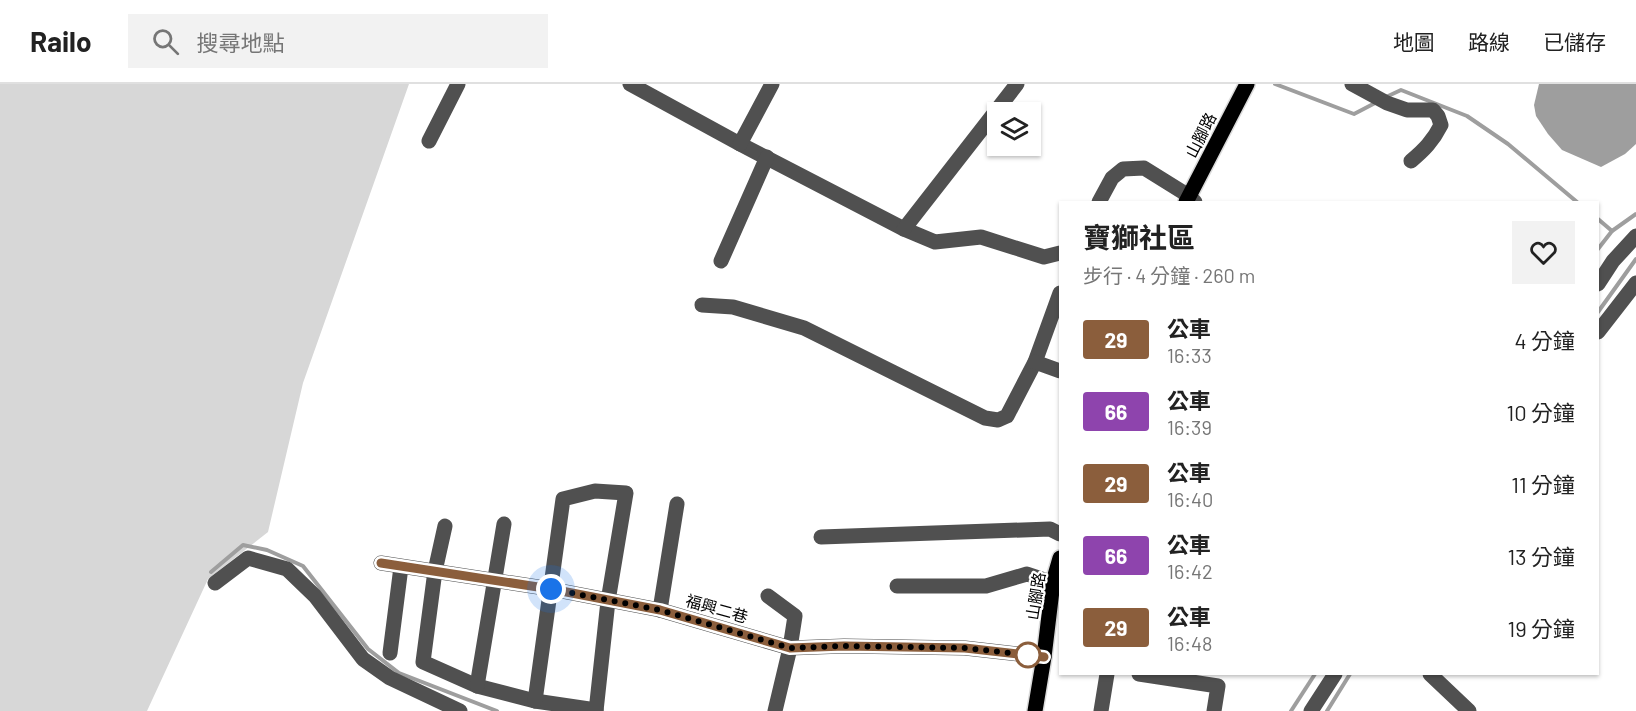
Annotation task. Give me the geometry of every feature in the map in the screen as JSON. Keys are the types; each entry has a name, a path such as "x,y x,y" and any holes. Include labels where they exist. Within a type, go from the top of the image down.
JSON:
{"main road":[{"name":"山腳路","path":"1190,200 1246,84"},
{"name":"山腳路","path":"1035,711 1059,566"}],"street":[{"path":"429,141 458,84"},
{"path":"630,84 904,229 935,242 981,237 1044,257 1059,253"},
{"path":"740,144 772,84"},
{"path":"904,229 1017,84"},
{"path":"1352,84 1387,103 1407,110 1433,110 1438,116 1441,125 1437,134 1430,145 1411,161"},
{"path":"721,261 767,157"},
{"path":"1100,201 1112,178 1123,169 1144,168 1190,200"},
{"path":"1599,282 1613,261 1636,236"},
{"path":"1599,332 1636,283"},
{"path":"702,305 734,307 804,328 985,418 998,420 1007,416 1035,362 1059,296"},
{"path":"1035,362 1059,371"},
{"path":"445,526 435,571 423,662 477,686 535,701 596,711 608,601 626,493 595,491 563,499 535,701"},
{"path":"660,610 677,504"},
{"path":"477,686 504,524"},
{"path":"821,537 1050,529 1059,534"},
{"path":"215,583 248,558 287,569 315,596 363,659 390,678 460,711"},
{"name":"福興二巷","path":"381,563 551,589 660,610 790,648 844,646 965,648 1044,657"},
{"path":"390,653 401,567"},
{"path":"897,586 986,586 1027,574 1057,583"},
{"path":"768,596 795,616 775,711"},
{"path":"1101,711 1107,675"},
{"path":"1146,675 1218,686 1214,711"},
{"path":"1311,711 1334,675"},
{"path":"1431,675 1469,711"}],"shaded area":[{"path":"0,84 409,84 303,383 268,532 208,579 147,711 0,711"},
{"path":"1539,84 1636,84 1636,144 1625,154 1601,167 1562,150 1536,116 1534,105"}],"waterway":[{"path":"1275,84 1354,114 1377,102"},
{"path":"1386,97 1401,90 1467,116 1508,144 1576,201"},
{"path":"1599,248 1612,231 1636,214"},
{"path":"1599,220 1612,231"},
{"path":"1599,311 1636,259"},
{"path":"211,572 243,545 267,550 303,566 368,649 399,673 497,711"},
{"path":"1291,711 1314,675"},
{"path":"1327,711 1349,675"}],"bus line":[{"name":"29","path":"381,563 551,589 660,610 790,648 844,646 965,648 1044,657"}],"route":[{"path":"551,589 660,610 790,648 844,646 965,648 1028,655"}]}
